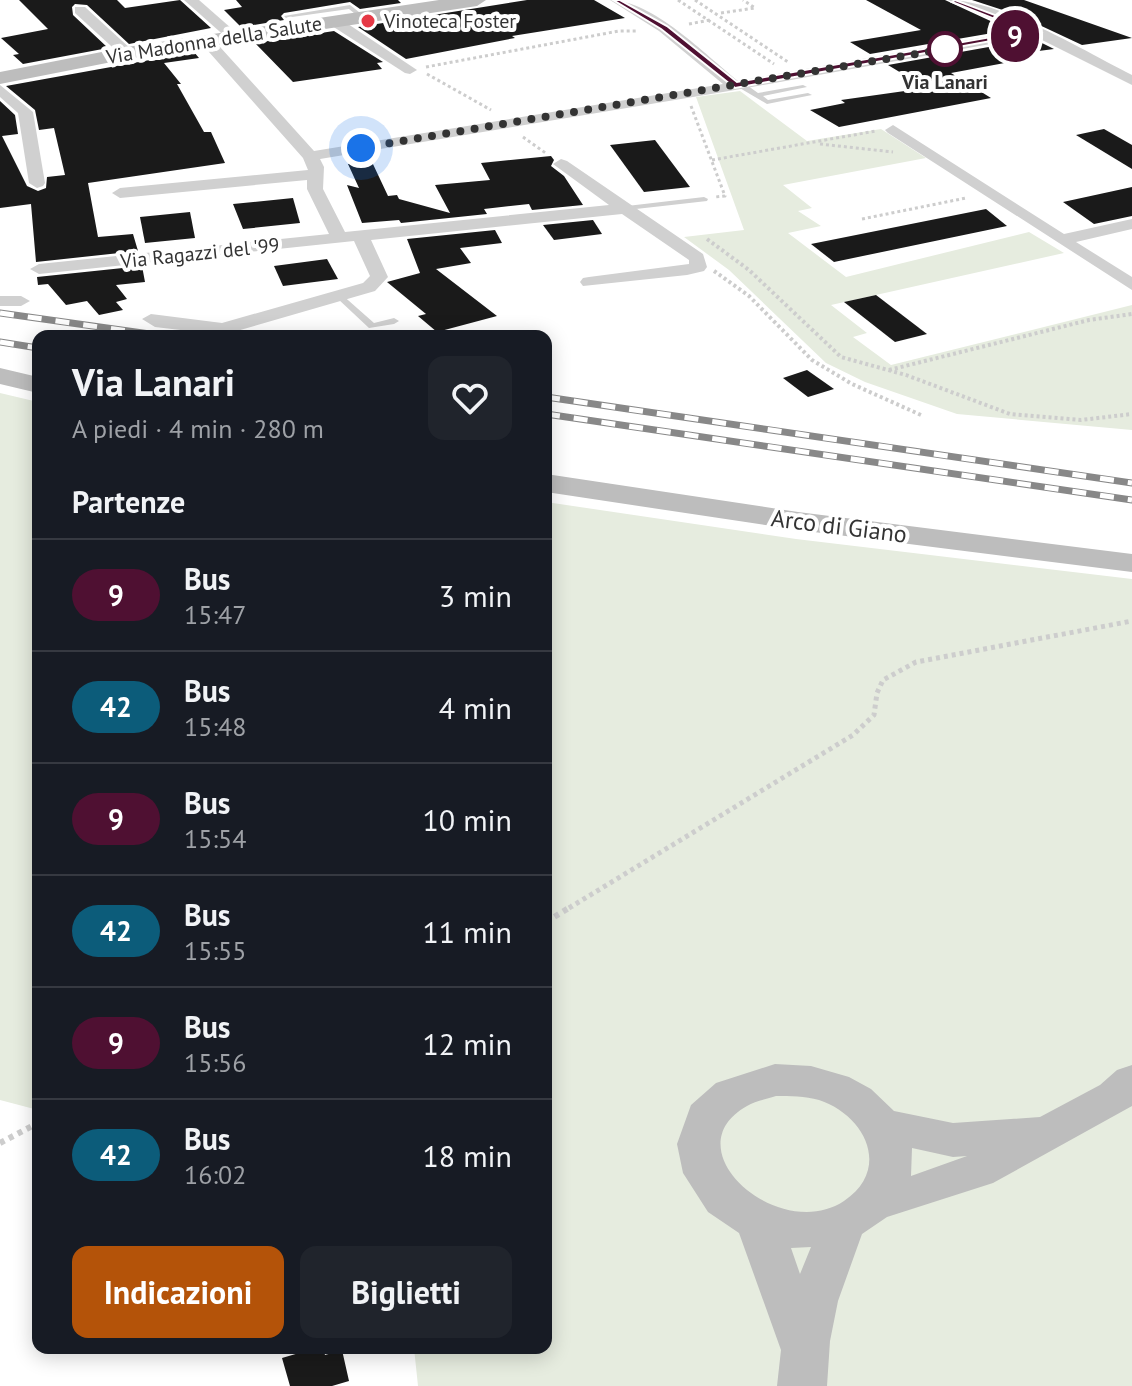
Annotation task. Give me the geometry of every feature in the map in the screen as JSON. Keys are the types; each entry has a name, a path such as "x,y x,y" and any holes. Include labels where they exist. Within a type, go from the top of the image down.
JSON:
{"street":[{"path":"191,0 233,36"},
{"name":"Via Madonna della Salute","path":"0,78 127,53 362,17 422,4 477,0"},
{"path":"617,0 738,85"},
{"path":"955,0 1036,32 1132,81"},
{"path":"80,10 127,53"},
{"path":"334,21 410,70"},
{"path":"310,156 506,125 1036,32"},
{"path":"206,40 310,156 316,167 315,189 340,239"},
{"path":"0,89 25,112 37,183"},
{"path":"893,130 1132,285"},
{"path":"561,164 697,258 698,267 687,270 589,282"},
{"path":"120,193 315,174"},
{"name":"Via Ragazzi del '99","path":"39,269 627,208"},
{"path":"1061,240 1132,224"},
{"path":"217,330 369,287 379,277 361,237"},
{"path":"0,301 21,301"},
{"path":"151,319 207,330"},
{"path":"0,376 32,384"},
{"name":"Arco di Giano","path":"552,484 798,521 1132,563"},
{"path":"803,1367 818,1281 861,1212 891,1173 892,1156 881,1125 854,1099 808,1081 758,1083 728,1096 714,1108 699,1136 702,1169 710,1185 723,1199 758,1221 812,1230 861,1212 977,1171 1115,1096 1132,1081"},
{"path":"881,1125 953,1140 1048,1131"},
{"path":"758,1221 803,1367"}],"lane":[{"path":"296,26 287,16 350,7 362,17"},
{"path":"738,85 767,102 806,91"},
{"name":"Via Ragazzi del '99","path":"627,208 704,199"},
{"path":"340,296 372,326 394,321"}],"path":[{"path":"678,0 783,70"},
{"path":"695,0 791,64"},
{"path":"721,13 755,8 743,0"},
{"path":"709,21 711,15"},
{"path":"410,70 650,26"},
{"path":"410,70 424,73 498,114 506,125 561,164"},
{"path":"679,95 688,101 725,196 704,199"},
{"path":"712,160 893,130"},
{"path":"803,144 840,144 898,153 930,154"},
{"path":"862,219 990,193"},
{"path":"671,238 701,235 749,270 841,357 888,370 1010,414 1081,420 1132,414"},
{"path":"697,258 749,296 812,360 852,384 921,415"},
{"path":"888,370 1089,320 1132,314"},
{"path":"552,918 853,735 874,715 879,683 890,672 916,662 1132,621"},
{"path":"0,1143 32,1126"}],"shaded area":[{"path":"740,91 807,141 881,129 926,158 783,185 812,208 798,211 821,226 788,233 846,277 1029,232 1064,253 831,305 867,333 853,337 891,365 1132,305 1132,430 957,414 865,382 826,363 729,270 684,237 744,230 696,97"},
{"path":"0,393 32,401 32,1108 0,1100"},
{"path":"552,503 796,539 1132,579 1132,1386 418,1386 415,1354 552,1354"}],"building":[{"path":"19,0 117,0 125,8 180,0 211,28 129,44 87,5 75,4 72,7 73,15 108,48 23,64 13,55 19,54 1,38 48,29"},
{"path":"236,0 398,0 401,3 360,9 350,2 284,13 281,16 284,20 241,27 224,10 242,7"},
{"path":"527,0 594,0 625,18 512,36 515,38 406,59 358,27"},
{"path":"866,0 945,0 1010,30 870,54 850,42 921,30"},
{"path":"972,0 1024,0 1132,38 1082,45 1018,15"},
{"path":"334,31 383,62 377,63 382,69 293,82 255,43"},
{"path":"1034,39 1054,49 1023,53 1032,58 951,73 991,98 839,127 810,110 845,103 841,100 926,88 888,65"},
{"path":"194,52 199,58 164,63 181,84 177,84 204,132 211,132 225,163 88,183 98,237 133,234 138,251 36,262 31,204 0,208 0,101 15,115 18,134 2,136 27,186 38,191 46,188 47,177 65,175 54,128 39,130 35,110 6,86"},
{"path":"1104,129 1132,145 1132,169 1076,135"},
{"path":"655,140 690,187 644,192 610,145"},
{"path":"551,156 554,160 551,166 564,176 583,205 532,210 529,204 484,209 487,214 401,223 399,220 362,223 347,185 359,188 348,164 372,162 388,196 397,195 399,199 450,213 435,185 490,180 481,163"},
{"path":"1132,187 1132,216 1094,224 1063,202"},
{"path":"293,198 300,223 243,229 233,204"},
{"path":"986,209 1007,226 834,262 811,244"},
{"path":"190,212 195,238 145,243 140,217"},
{"path":"593,220 602,234 554,240 543,225"},
{"path":"495,230 502,243 460,248 471,263 436,269 497,316 435,330 418,316 426,314 387,282 420,273 407,239"},
{"path":"327,259 338,279 283,286 274,266"},
{"path":"142,266 145,282 116,285 127,299 116,302 123,310 99,315 87,301 66,305 48,284 38,285 37,277"},
{"path":"876,295 927,334 895,342 844,302"},
{"path":"807,370 834,389 808,397 783,378"},
{"path":"296,1354 343,1354 349,1381 332,1386 290,1386 282,1358"}],"railway":[{"path":"0,313 121,330"},
{"path":"0,342 32,347"},
{"path":"552,398 1132,483"},
{"path":"552,415 1132,500"}],"bus line":[{"name":"9","path":"617,0 664,28 735,86 1036,32 955,0"}],"place":[{"name":"Vinoteca Foster","path":"368,21"},
{"name":"Via Lanari","path":"945,49"}],"route":[{"path":"361,148 945,49"}]}
